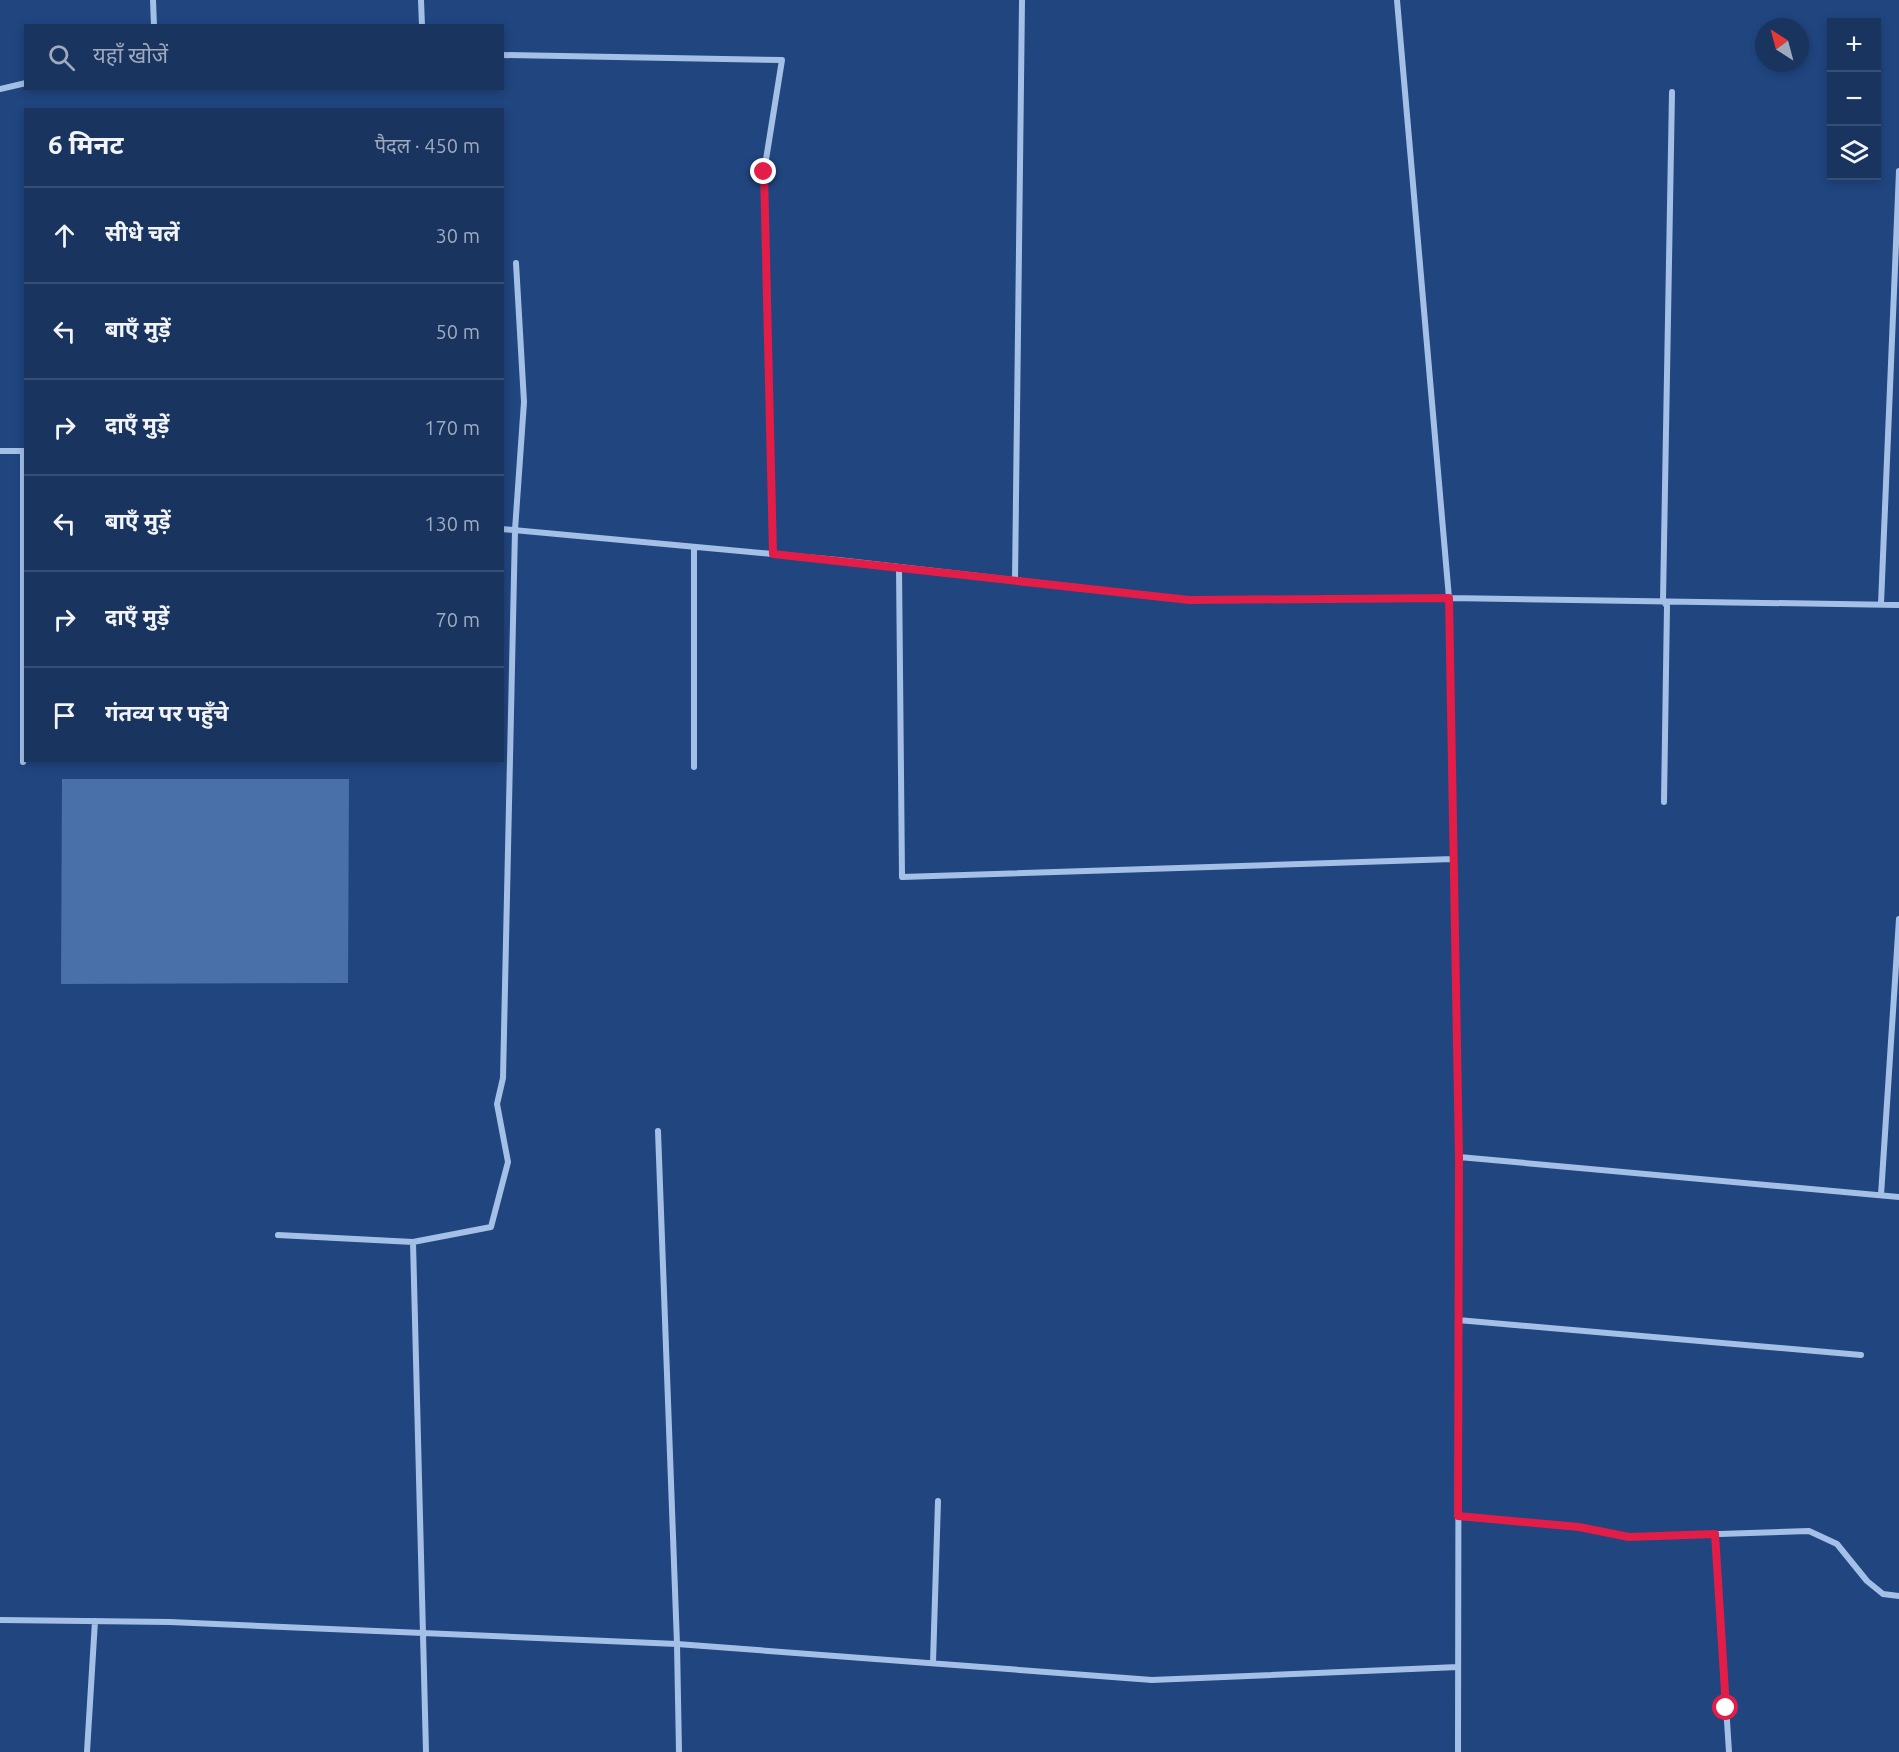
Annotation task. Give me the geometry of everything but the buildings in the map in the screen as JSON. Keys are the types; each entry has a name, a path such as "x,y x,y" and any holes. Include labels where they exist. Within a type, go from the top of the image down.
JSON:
{"street":[{"path":"153,0 154,24"},
{"path":"421,0 422,24"},
{"path":"1015,581 1022,0"},
{"path":"1397,0 1449,598 1459,1157 1458,1752"},
{"path":"504,55 782,60 764,172 773,554"},
{"path":"0,89 24,83"},
{"path":"1664,802 1667,606 1663,601 1672,92"},
{"path":"1881,604 1899,171"},
{"path":"278,1235 413,1242 491,1227 508,1162 497,1104 503,1078 515,530 524,402 516,263"},
{"path":"0,451 24,451 23,762"},
{"path":"504,529 899,567 1189,600 1449,598 1899,605"},
{"path":"694,547 694,768"},
{"path":"899,567 902,877 1453,860"},
{"path":"1881,1195 1899,918"},
{"path":"658,1131 679,1752"},
{"path":"1459,1157 1899,1197"},
{"path":"413,1242 426,1752"},
{"path":"1458,1320 1861,1355"},
{"path":"933,1663 938,1501"},
{"path":"1458,1516 1579,1527 1629,1537 1809,1531 1837,1544 1867,1581 1883,1594 1899,1596"},
{"path":"1715,1534 1729,1752"},
{"path":"0,1620 95,1621 677,1644 1152,1680 1458,1667"},
{"path":"87,1752 95,1621"}],"route":[{"path":"764,172 773,554 1189,600 1449,598 1459,1157 1458,1516 1579,1527 1629,1537 1715,1534 1726,1708"}]}
